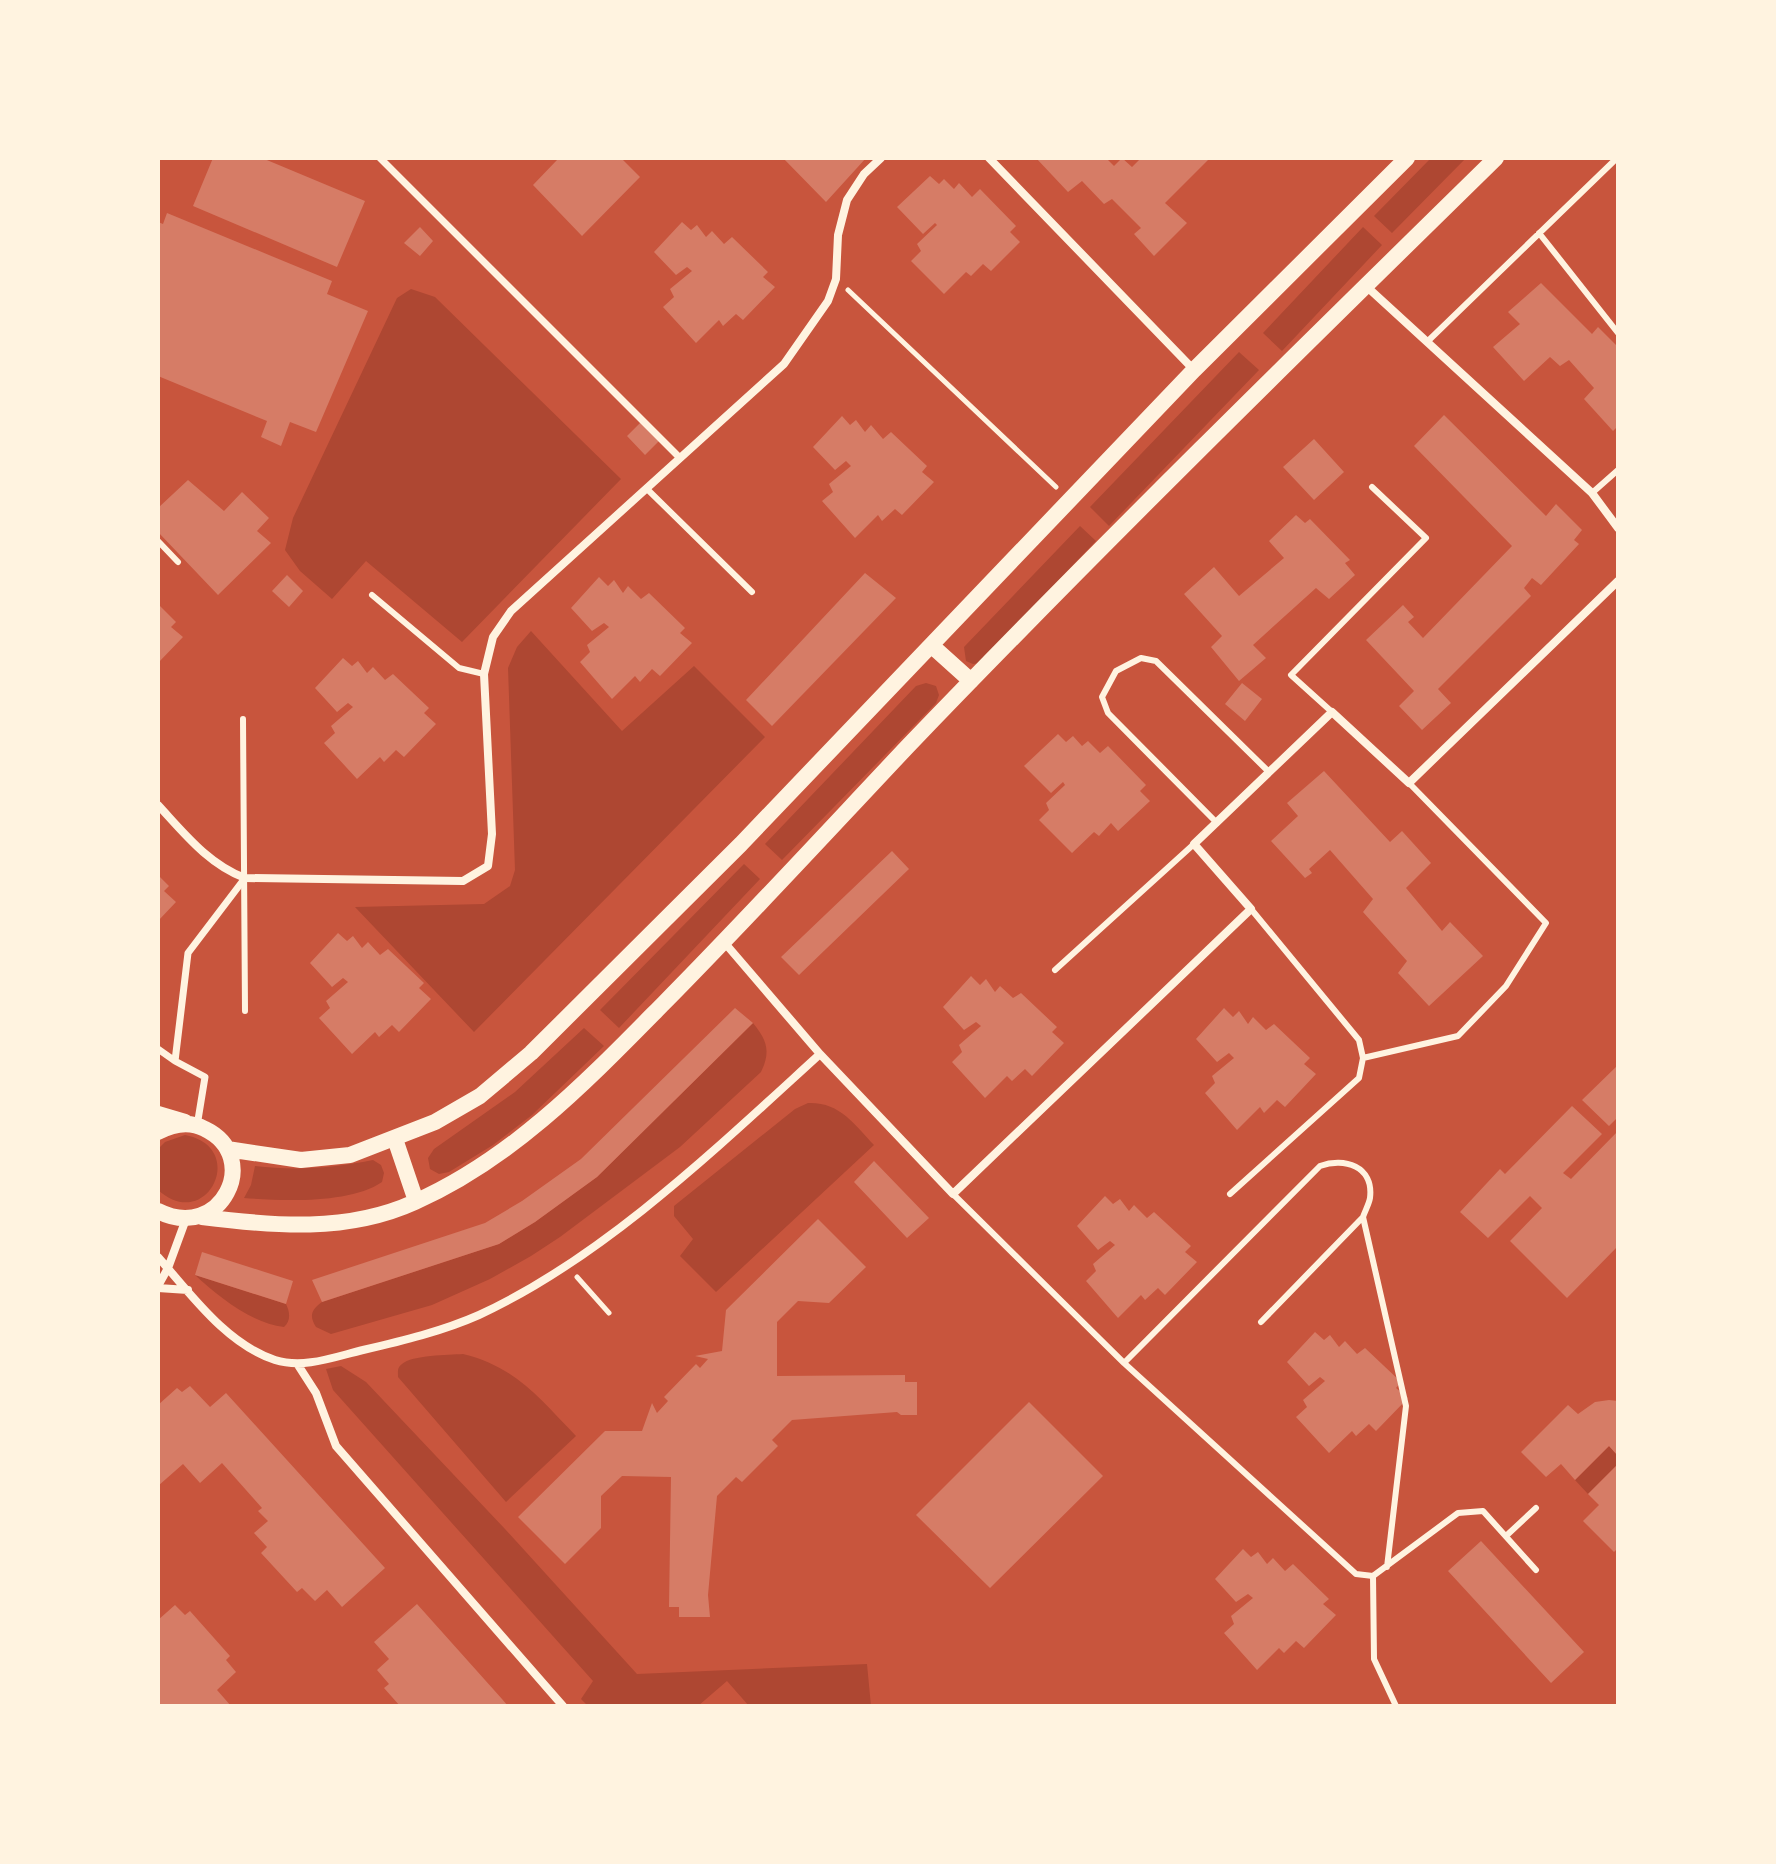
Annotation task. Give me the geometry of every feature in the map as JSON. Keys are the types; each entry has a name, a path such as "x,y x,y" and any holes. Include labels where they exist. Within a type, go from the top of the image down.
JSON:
{"main road":[{"path":"227,1149 301,1160 350,1155 435,1122 480,1096 531,1053 741,844 1194,370 1407,158"},
{"path":"158,1211 170,1218 278,1225 317,1225 379,1216 416,1201 507,1149 583,1085 724,942 971,681 1496,158"},
{"path":"931,645 971,681"},
{"path":"158,1114 210,1131 227,1149 232,1165 232,1181 226,1196 216,1208 194,1218"},
{"path":"158,1132 175,1125 194,1125"},
{"path":"395,1139 416,1201"}],"street":[{"path":"380,158 680,458"},
{"path":"158,805 206,855 227,871 245,878 463,881 488,866 492,834 484,674 493,637 511,611 784,364 828,301 836,279 838,235 847,200 864,174 881,158"},
{"path":"989,158 1194,370"},
{"path":"1366,286 1592,493 1618,528"},
{"path":"724,942 820,1054 953,1194 1251,909 1194,844 1332,712 1409,783 1618,581"},
{"path":"175,1061 188,953 245,878"},
{"path":"158,1049 205,1077 194,1125"},
{"path":"158,1257 222,1327 251,1349 273,1359 298,1365 407,1340 478,1315 566,1264 662,1193 820,1054"},
{"path":"188,1290 158,1287 194,1218"},
{"path":"298,1365 316,1393 336,1446 563,1706"}],"lane":[{"path":"1428,341 1617,158"},
{"path":"1539,233 1618,333"},
{"path":"1592,493 1618,470"},
{"path":"645,487 752,592"},
{"path":"1332,712 1291,675 1426,538 1372,487"},
{"path":"158,541 178,562"},
{"path":"372,595 459,668 484,674"},
{"path":"1217,823 1108,713 1102,697 1116,671 1141,658 1156,661 1269,772"},
{"path":"243,719 245,1011"},
{"path":"1363,1058 1458,1036 1506,986 1546,923 1409,783"},
{"path":"1055,970 1194,844"},
{"path":"1230,1194 1359,1078 1363,1058 1359,1040 1251,909"},
{"path":"1124,1363 1320,1166 1334,1160 1356,1164 1366,1177 1370,1197 1363,1217 1261,1322"},
{"path":"953,1194 1124,1363 1356,1574 1373,1576 1458,1513 1483,1511 1536,1570"},
{"path":"1363,1217 1406,1406 1387,1567"},
{"path":"1506,1536 1536,1508"},
{"path":"1373,1576 1374,1659 1396,1706"}],"path":[{"path":"836,279 1070,500"},
{"path":"566,1264 609,1313"}],"shaded area":[{"path":"1431,158 1466,158 1392,233 1374,216"},
{"path":"1363,227 1382,245 1282,351 1263,333"},
{"path":"411,289 435,297 621,479 462,642 366,561 332,599 300,571 285,550 293,518 397,298"},
{"path":"1239,352 1259,370 1109,526 1090,507"},
{"path":"1080,526 1096,541 980,663 966,661 964,647"},
{"path":"531,631 622,731 694,666 765,737 474,1032 355,907 484,904 510,886 515,870 508,668 517,647"},
{"path":"926,683 936,686 939,695 936,703 782,860 765,844 916,686"},
{"path":"744,864 760,879 619,1028 600,1010"},
{"path":"753,1023 766,1046 761,1072 680,1147 560,1237 490,1279 432,1305 331,1334 316,1327 312,1313 322,1302 499,1244 535,1222 597,1177"},
{"path":"584,1028 604,1046 532,1115 493,1145 449,1172 439,1174 430,1169 428,1158 434,1149 515,1092"},
{"path":"808,1103 838,1110 874,1145 716,1292 680,1256 693,1239 674,1216 674,1206 795,1109"},
{"path":"185,1135 204,1143 215,1155 218,1169 214,1184 205,1195 192,1202 176,1201 158,1190 158,1149 165,1142"},
{"path":"373,1160 381,1165 384,1173 382,1182 352,1194 296,1200 244,1198 255,1166 314,1168"},
{"path":"195,1275 286,1304 288,1322 284,1327 272,1325 248,1315"},
{"path":"463,1354 498,1367 526,1386 576,1436 506,1502 398,1377 399,1367 407,1361"},
{"path":"341,1366 366,1382 637,1674 867,1664 871,1706 749,1706 727,1681 698,1706 588,1706 581,1699 593,1681 333,1390 326,1369"},
{"path":"1609,1446 1618,1456 1618,1464 1588,1494 1575,1480"}],"building":[{"path":"213,158 262,158 365,201 337,267 193,206"},
{"path":"555,158 621,158 640,177 582,236 533,185 557,160"},
{"path":"783,158 866,158 826,202"},
{"path":"1036,158 1106,158 1114,166 1122,158 1132,167 1141,158 1210,158 1165,203 1187,223 1154,256 1134,234 1141,228 1112,199 1104,204 1082,181 1068,192"},
{"path":"930,176 939,184 944,179 954,189 959,183 972,197 980,189 1016,226 1010,232 1020,242 991,271 983,264 971,276 966,272 944,294 911,261 921,251 917,244 937,225 935,223 923,234 897,207"},
{"path":"167,213 332,281 327,294 368,311 316,432 290,422 281,446 261,437 267,421 158,376 158,222 163,224"},
{"path":"682,222 691,230 697,225 706,237 712,231 724,244 732,237 768,272 763,277 775,287 743,320 736,314 723,326 719,320 696,343 663,307 674,297 670,289 692,271 687,267 676,275 654,252"},
{"path":"420,227 433,241 420,256 404,243"},
{"path":"1541,283 1592,334 1598,327 1618,347 1618,426 1613,431 1584,399 1594,388 1569,360 1560,366 1550,357 1524,381 1493,347 1520,324 1508,312"},
{"path":"1444,415 1546,516 1556,504 1582,530 1574,540 1579,544 1541,585 1532,578 1524,588 1531,596 1438,689 1451,703 1422,730 1399,706 1414,691 1366,640 1403,605 1414,617 1408,622 1423,638 1512,546 1414,446"},
{"path":"842,416 850,425 856,420 865,432 871,425 883,439 891,432 927,466 922,472 934,482 902,515 895,509 882,521 878,515 855,538 822,501 833,492 829,484 851,466 846,461 835,470 813,447"},
{"path":"641,422 660,440 645,455 627,436"},
{"path":"1314,439 1344,472 1314,500 1283,467"},
{"path":"188,480 224,511 242,492 269,518 257,531 271,543 218,595 158,532 158,508"},
{"path":"1296,515 1305,523 1310,519 1350,560 1345,563 1355,575 1329,599 1316,588 1253,645 1266,658 1239,681 1211,647 1222,636 1184,594 1214,567 1239,596 1284,558 1269,541"},
{"path":"865,573 896,598 772,726 746,700"},
{"path":"287,575 303,591 289,607 272,591"},
{"path":"599,577 608,586 614,580 623,593 628,586 641,599 649,593 685,628 680,633 692,643 660,676 652,669 640,682 635,676 612,699 580,662 590,652 587,645 609,627 604,623 592,631 571,608"},
{"path":"158,604 176,622 171,627 183,637 158,663"},
{"path":"343,658 352,666 358,661 367,673 373,667 385,680 393,674 429,708 424,713 436,724 404,757 396,750 384,762 380,757 357,779 324,743 335,733 331,726 353,707 348,703 337,712 315,688"},
{"path":"1242,683 1262,699 1245,721 1225,704"},
{"path":"1058,734 1066,742 1073,736 1082,746 1088,741 1100,753 1108,746 1146,785 1140,791 1150,801 1118,831 1111,823 1099,836 1094,832 1072,853 1039,820 1049,810 1046,803 1065,785 1063,782 1051,793 1024,766"},
{"path":"1324,771 1390,842 1402,831 1431,863 1406,888 1442,931 1450,922 1483,956 1429,1006 1398,973 1407,961 1363,912 1373,899 1330,850 1309,869 1312,873 1305,878 1271,841 1298,816 1287,803"},
{"path":"892,851 909,869 799,975 781,957"},
{"path":"158,875 169,886 164,891 176,902 158,921"},
{"path":"338,933 347,941 353,936 362,948 368,942 380,955 388,949 424,983 419,988 431,999 399,1032 392,1025 379,1037 375,1032 352,1054 319,1018 330,1008 326,1001 348,982 343,978 332,987 310,963"},
{"path":"971,976 980,985 986,979 995,992 1000,986 1013,998 1021,993 1057,1027 1052,1032 1064,1043 1032,1076 1025,1069 1012,1081 1007,1076 985,1098 952,1062 962,1052 959,1045 981,1026 976,1022 964,1030 943,1007"},
{"path":"735,1008 753,1023 597,1177 535,1222 499,1244 322,1302 312,1280 485,1223 581,1159"},
{"path":"1224,1008 1233,1017 1239,1011 1248,1024 1253,1017 1266,1030 1274,1024 1310,1058 1304,1064 1316,1074 1285,1107 1277,1100 1264,1113 1260,1107 1237,1130 1205,1093 1215,1083 1212,1076 1234,1058 1229,1053 1217,1062 1196,1039"},
{"path":"1618,1065 1618,1117 1609,1126 1582,1100"},
{"path":"1572,1106 1602,1134 1563,1173 1571,1179 1618,1131 1618,1246 1567,1298 1510,1241 1542,1208 1530,1196 1488,1238 1460,1212 1500,1169 1505,1174"},
{"path":"874,1161 929,1218 907,1238 854,1182"},
{"path":"1105,1196 1113,1204 1120,1199 1129,1211 1134,1205 1147,1218 1154,1212 1191,1246 1185,1252 1197,1262 1165,1295 1158,1288 1145,1300 1141,1295 1118,1318 1086,1281 1096,1271 1093,1264 1115,1245 1110,1241 1098,1250 1077,1226"},
{"path":"818,1219 866,1267 829,1303 798,1301 777,1322 777,1376 905,1375 905,1382 917,1382 917,1415 897,1412 792,1420 772,1440 778,1446 742,1482 736,1477 717,1496 708,1595 710,1617 679,1617 679,1607 669,1607 671,1477 622,1476 601,1496 601,1528 565,1564 518,1517 605,1431 642,1431 652,1403 657,1413 668,1401 664,1397 696,1364 700,1368 708,1359 695,1356 722,1351 726,1310"},
{"path":"202,1252 293,1281 286,1304 195,1275"},
{"path":"1315,1332 1324,1340 1330,1335 1339,1347 1345,1341 1357,1354 1365,1348 1401,1382 1396,1388 1408,1398 1376,1431 1369,1424 1356,1436 1352,1431 1329,1453 1296,1417 1307,1407 1303,1400 1325,1381 1320,1377 1309,1386 1287,1362"},
{"path":"190,1386 210,1407 226,1393 385,1568 342,1607 327,1590 315,1601 302,1588 297,1592 261,1553 267,1547 254,1533 268,1521 258,1511 262,1508 222,1463 200,1483 183,1464 158,1486 158,1405 177,1388 182,1392"},
{"path":"1618,1401 1618,1456 1609,1446 1575,1480 1561,1464 1546,1477 1521,1452 1568,1405 1578,1414 1595,1402"},
{"path":"1029,1402 1103,1476 990,1588 916,1515"},
{"path":"1618,1464 1618,1548 1614,1552 1583,1521 1599,1505 1588,1494"},
{"path":"1481,1541 1584,1652 1551,1683 1448,1571"},
{"path":"1243,1549 1251,1557 1258,1552 1267,1564 1273,1558 1285,1571 1293,1564 1329,1599 1323,1604 1336,1615 1304,1648 1296,1641 1284,1653 1279,1648 1257,1670 1224,1633 1234,1624 1231,1616 1253,1598 1248,1594 1236,1602 1215,1579"},
{"path":"417,1604 508,1706 400,1706 384,1688 389,1684 377,1670 389,1659 374,1642"},
{"path":"175,1605 185,1615 190,1611 230,1656 226,1660 236,1672 217,1690 231,1706 158,1706 158,1620"}]}
